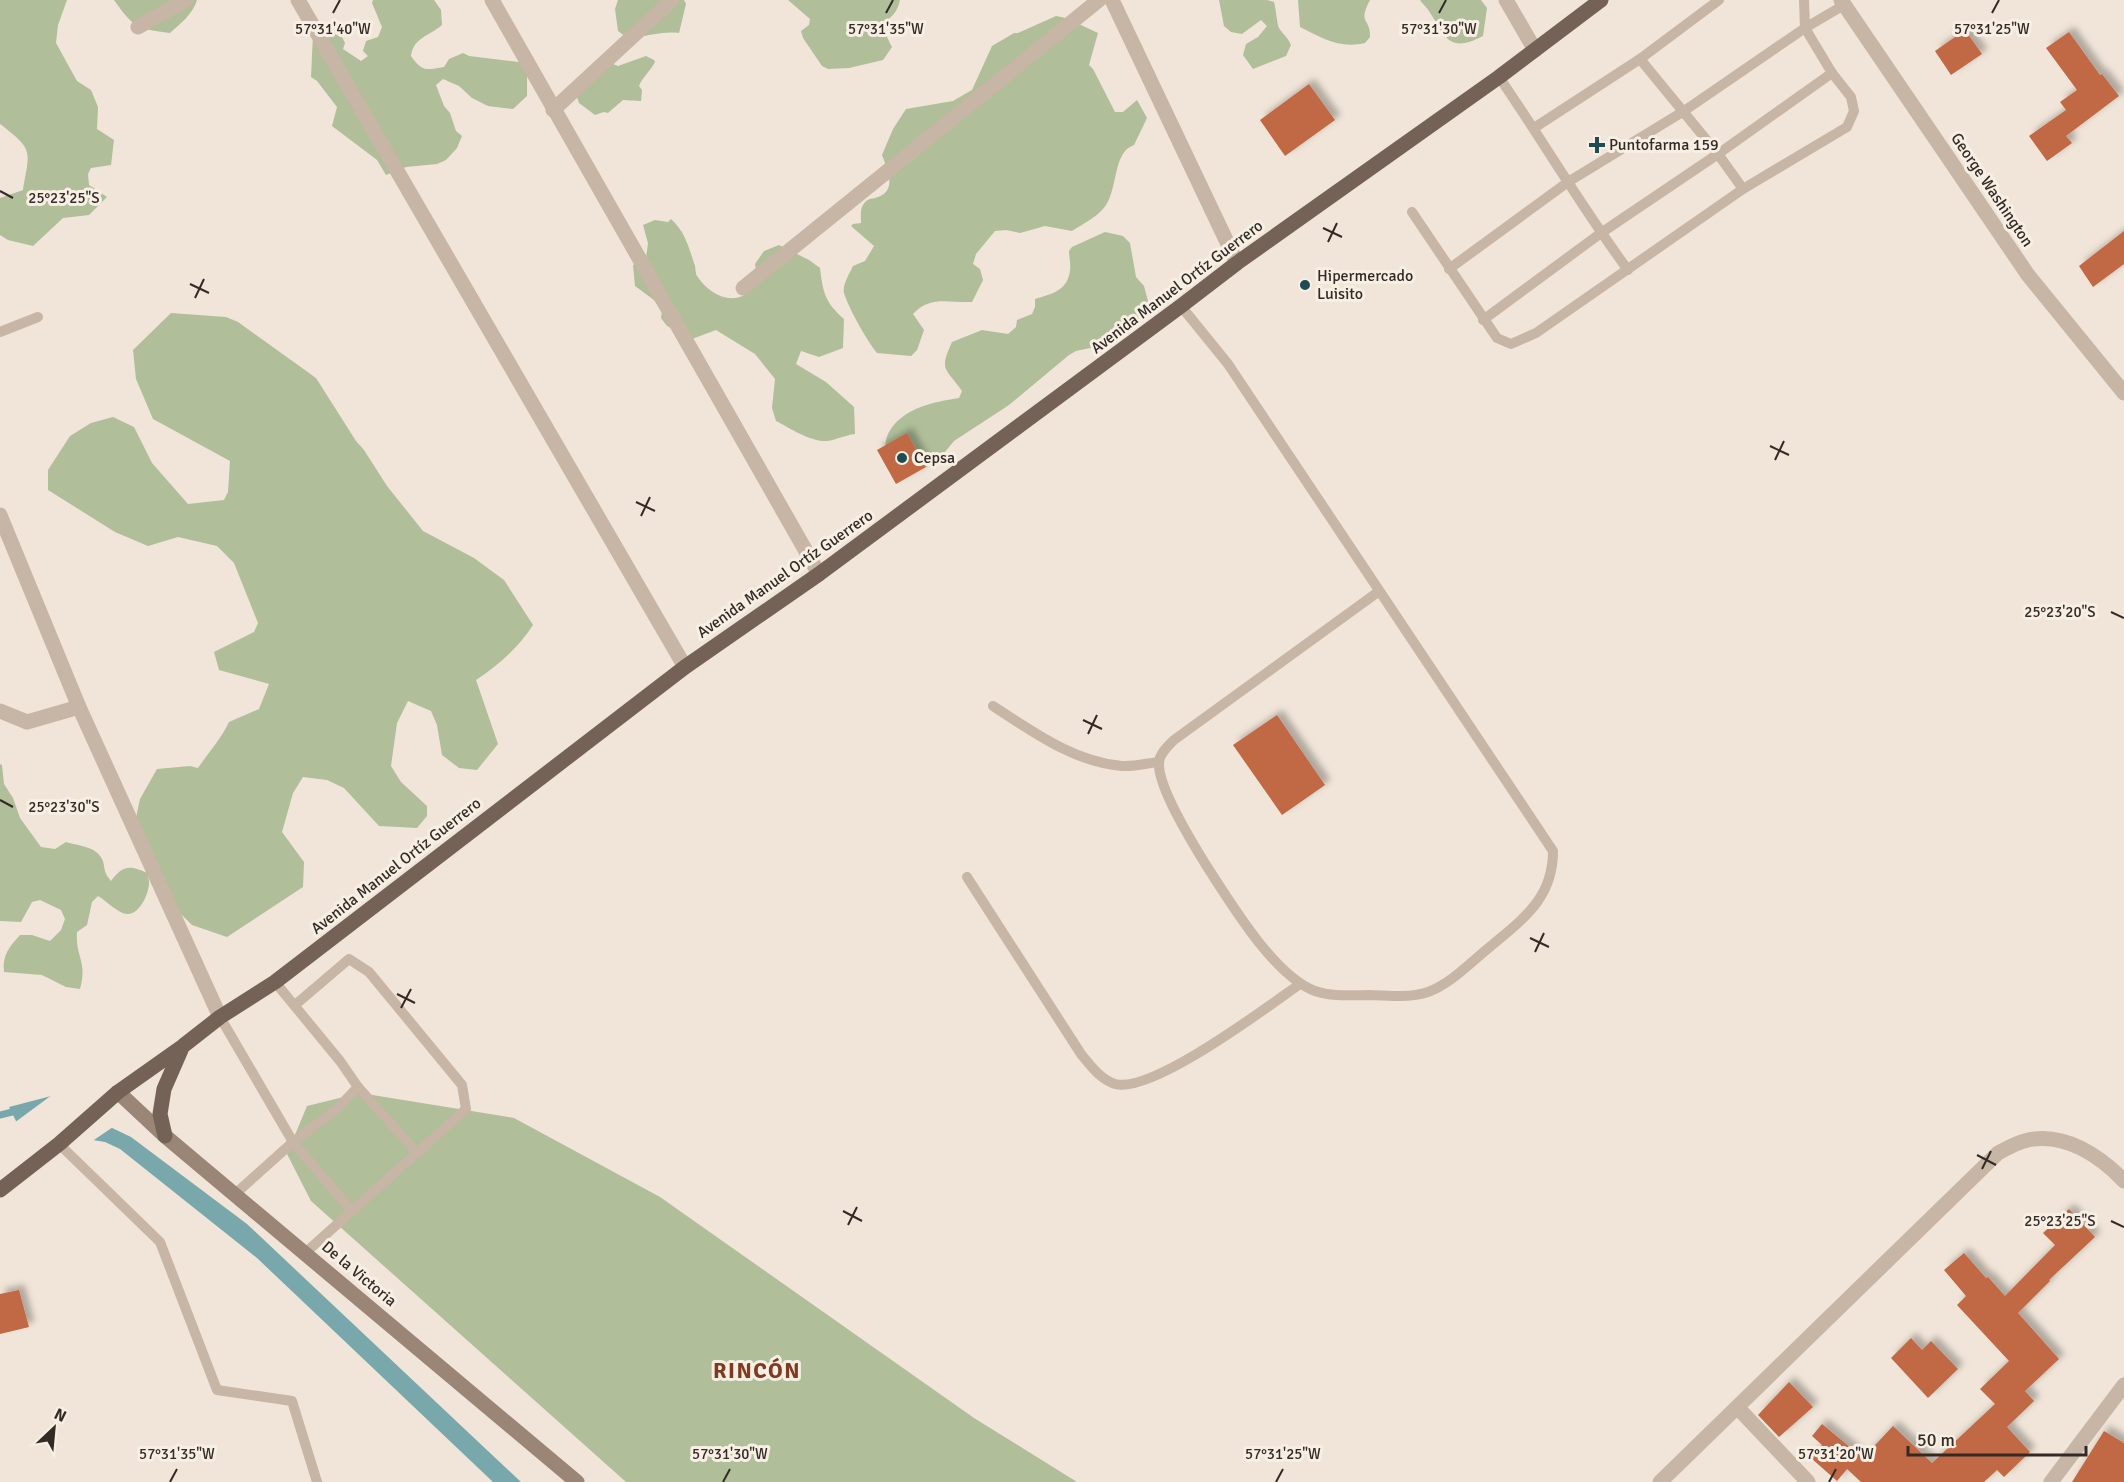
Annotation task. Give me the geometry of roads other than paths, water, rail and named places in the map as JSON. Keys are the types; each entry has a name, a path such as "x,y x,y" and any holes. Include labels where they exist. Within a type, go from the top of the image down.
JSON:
{"main road":[{"name":"Avenida Manuel Ortíz Guerrero","path":"0,1190 59,1144 118,1092 220,1017 275,982 685,667 819,574 1237,263 1499,77 1601,0"},
{"path":"165,1136 160,1114 164,1089 183,1046"},
{"name":"De la Victoria","path":"118,1092 165,1136 577,1482"}],"street":[{"path":"138,27 186,0"},
{"path":"298,0 685,667"},
{"path":"492,0 819,574"},
{"path":"553,110 672,0"},
{"path":"743,288 1100,0"},
{"path":"1112,0 1237,263"},
{"path":"1506,0 1535,50"},
{"name":"George Washington","path":"1842,2 2028,275 2124,393"},
{"path":"0,515 79,707 220,1017"},
{"path":"0,711 27,722 79,707"},
{"path":"1660,1482 1998,1153 2028,1140 2056,1138 2085,1149 2113,1169 2124,1181"},
{"path":"2051,1482 2124,1385"},
{"path":"1738,1408 1808,1482"}],"lane":[{"path":"1534,128 1640,59 1719,0"},
{"path":"1412,212 1497,338 1511,344 1536,333 1743,189 1847,127 1854,111 1851,97 1832,73 1805,28 1804,0"},
{"path":"1449,269 1568,182 1684,111 1842,2"},
{"path":"1640,59 1684,111 1743,189"},
{"path":"1483,320 1601,233 1832,73"},
{"path":"1499,77 1601,233 1628,270"},
{"path":"1181,306 1228,364 1553,851 1553,865 1548,885 1541,899 1519,922 1450,979 1429,991 1408,996 1333,995 1316,992 1300,984 1286,973 1226,897 1195,847 1161,778 1159,762 1163,752 1174,740 1378,592"},
{"path":"0,332 38,318"},
{"path":"993,706 1080,758 1124,767 1159,762"},
{"path":"967,877 1081,1054 1102,1078 1117,1084 1131,1085 1199,1053 1300,984"},
{"path":"295,1005 350,959 369,972 462,1085 466,1109 305,1253"},
{"path":"275,982 340,1060 358,1087 417,1153"},
{"path":"220,1017 293,1142 352,1211"},
{"path":"235,1194 293,1142 337,1109 358,1087"},
{"path":"59,1144 160,1242 217,1390 292,1401 317,1482"}],"water":[{"path":"59,1094 20,1129 9,1107"},
{"path":"108,1126 131,1137 247,1224 521,1482 493,1482 257,1258 120,1149 105,1142 93,1140"}],"waterway":[{"path":"0,1115 20,1110"}],"place":[{"name":"Puntofarma 159","path":"1597,145"},
{"name":"Hipermercado Luisito","path":"1305,285"},
{"name":"Cepsa","path":"902,458"}],"district":[{"name":"RINCÓN","path":"757,1370"}]}
